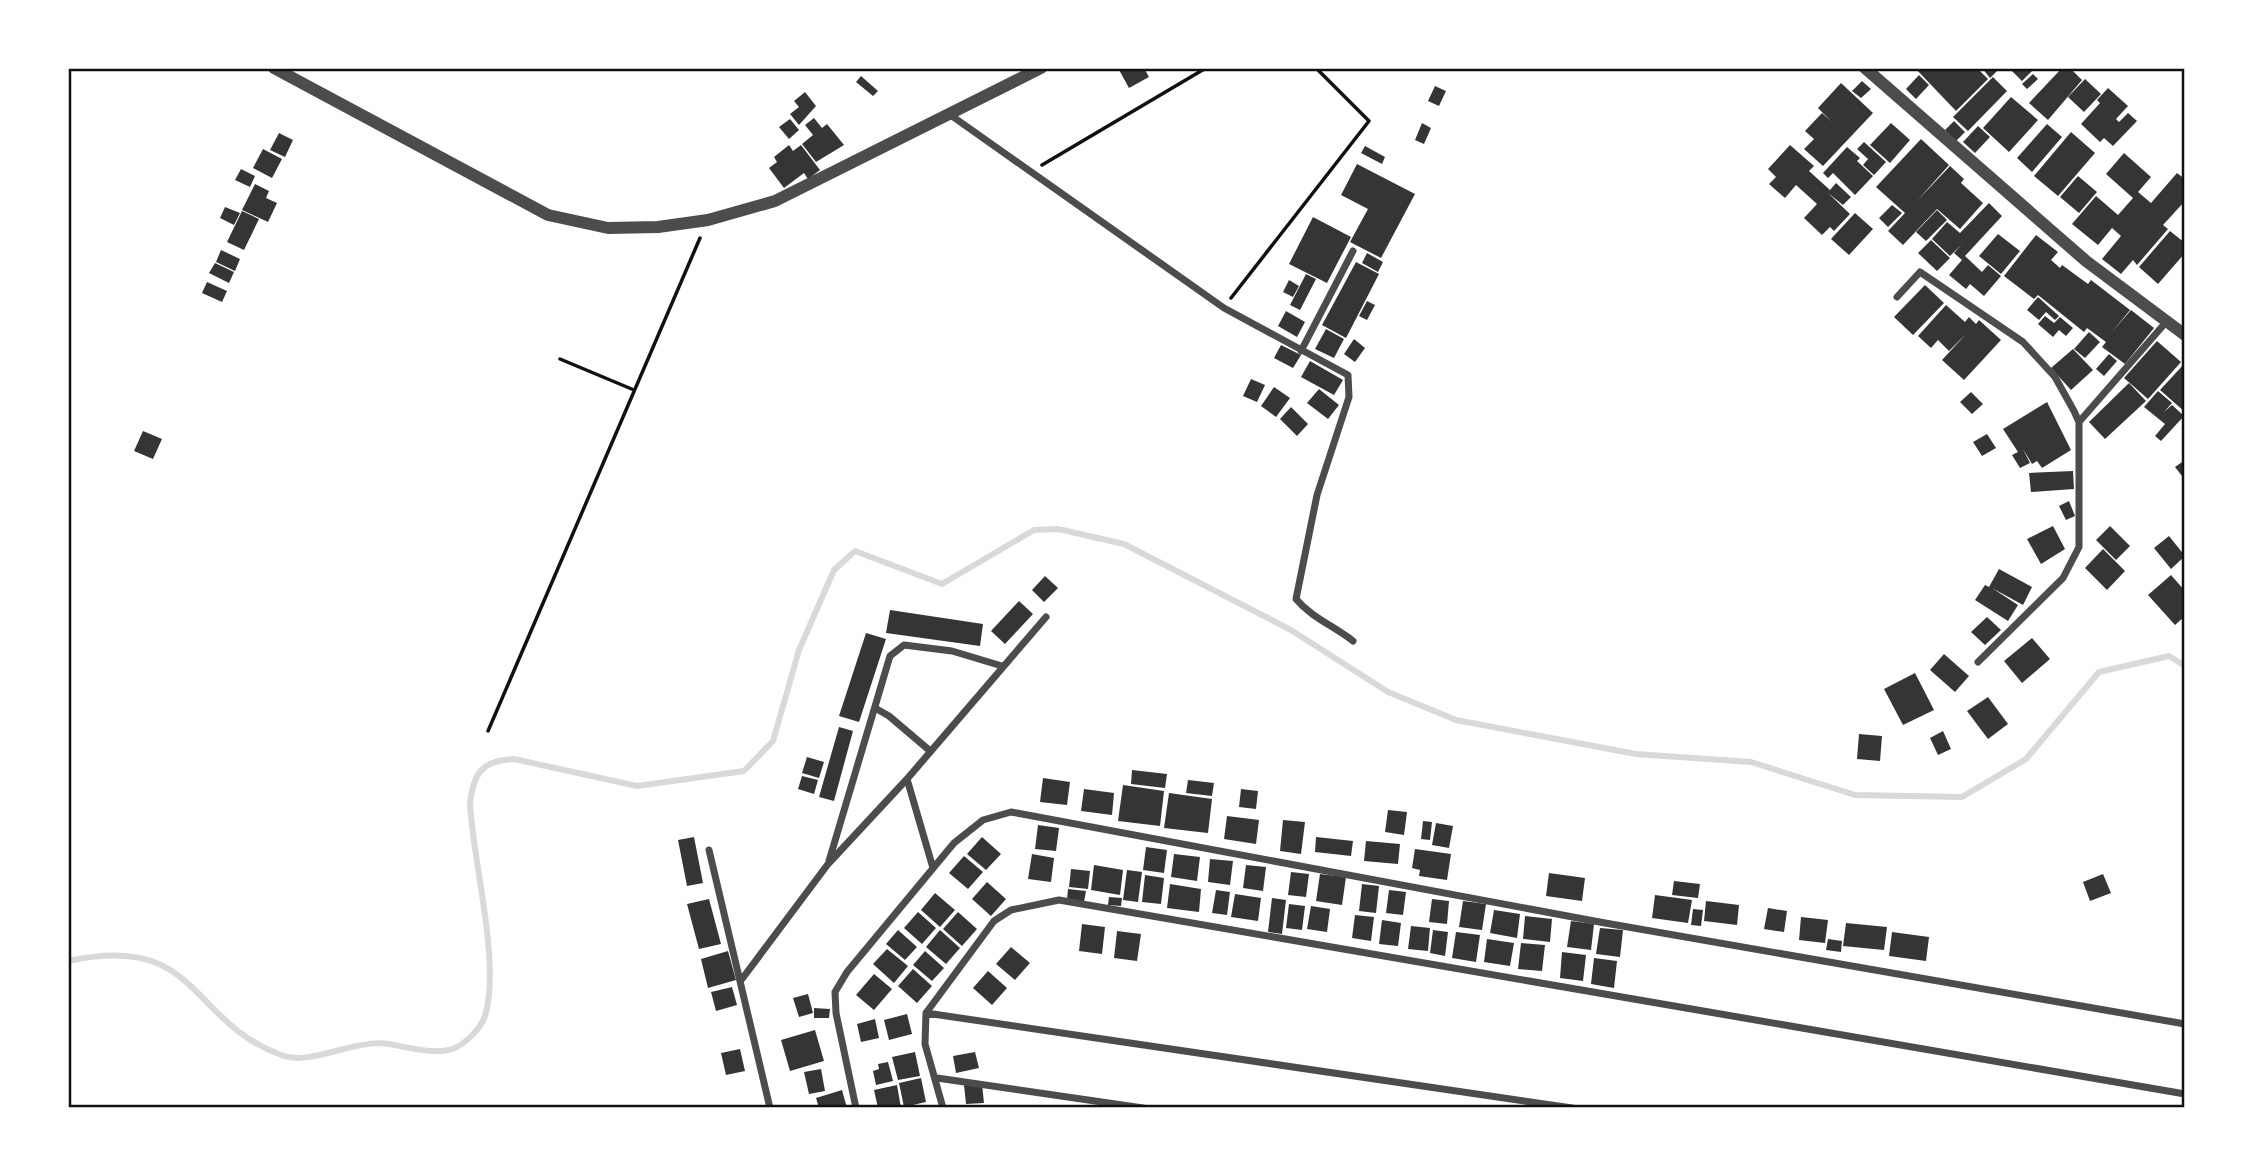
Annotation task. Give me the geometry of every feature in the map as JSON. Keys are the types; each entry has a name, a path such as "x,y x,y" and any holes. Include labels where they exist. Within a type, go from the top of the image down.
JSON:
{"street":[{"path":"274,68 548,215 608,228 659,227 708,220 775,201 1041,68"},
{"path":"1865,68 2086,261 2185,335"},
{"path":"949,113 1224,308 1348,375 1349,397 1317,495 1296,599 1309,615 1334,626 1353,641"},
{"path":"1301,351 1353,251"},
{"path":"1897,297 1920,272 1983,312 2024,342 2054,377 2079,422 2079,547 2074,561 2063,578 1978,662"},
{"path":"2079,422 2167,321"},
{"path":"742,979 828,863 907,779 929,750 1046,617"},
{"path":"828,863 890,656 904,645 952,651 1002,666"},
{"path":"875,708 929,750"},
{"path":"907,779 933,868"},
{"path":"856,1108 836,1013 835,992 847,972 954,843 983,820 1011,812 1605,923 2185,1024"},
{"path":"709,850 742,979 770,1108"},
{"path":"943,1108 937,1078 925,1044 926,1013 994,921 1011,910 1059,900 2185,1094"},
{"path":"926,1013 1572,1108"},
{"path":"937,1078 1143,1108"}],"path":[{"path":"1031,172 1206,68"},
{"path":"1224,308 1369,121 1316,68"},
{"path":"488,731 708,220"},
{"path":"561,359 634,390"}],"building":[{"path":"1118,68 1144,68 1149,77 1129,88"},
{"path":"1915,68 1977,68 1988,79 1956,111"},
{"path":"1982,68 2000,68 1990,78"},
{"path":"2009,68 2035,68 2022,81"},
{"path":"2062,68 2070,68 2082,80 2048,120 2029,103"},
{"path":"2033,74 2038,79 2027,89 2022,84"},
{"path":"1919,75 1929,85 1916,99 1906,89"},
{"path":"861,76 878,91 873,96 856,82"},
{"path":"1993,77 2007,91 1968,131 1953,117"},
{"path":"2085,79 2101,94 2084,112 2068,97"},
{"path":"1862,81 1871,89 1861,98 1852,91"},
{"path":"1841,83 1873,113 1823,166 1804,149 1814,139 1805,131 1822,113 1832,122 1818,108"},
{"path":"1435,86 1446,91 1439,106 1428,101"},
{"path":"2108,88 2128,106 2116,119 2119,122 2128,113 2137,121 2113,146 2104,138 2100,142 2081,124 2100,103 2097,100"},
{"path":"805,92 816,106 799,125 790,114 799,107 794,101"},
{"path":"2011,97 2038,120 2009,152 1983,128"},
{"path":"814,118 822,128 827,124 844,145 816,162 802,144 813,135 805,125"},
{"path":"790,119 799,130 789,139 779,127"},
{"path":"1954,121 1965,132 1956,141 1945,130"},
{"path":"1422,123 1431,128 1424,144 1415,140"},
{"path":"1891,123 1910,140 1890,163 1870,145"},
{"path":"2047,124 2062,137 2032,172 2017,158"},
{"path":"1978,126 1990,137 1975,153 1963,142"},
{"path":"2071,132 2095,153 2058,196 2034,176"},
{"path":"279,133 293,140 285,157 270,150"},
{"path":"1921,139 1949,165 1917,201 1950,166 1964,179 1961,183 1983,203 1960,229 1937,209 1903,245 1888,231 1905,213 1876,187"},
{"path":"1864,142 1886,162 1874,175 1863,165 1868,159 1857,149"},
{"path":"789,145 793,151 801,145 820,170 808,179 804,173 784,188 769,168 777,162 774,157"},
{"path":"1790,145 1814,166 1809,171 1830,190 1836,183 1851,197 1843,205 1828,193 1850,214 1834,231 1830,227 1822,235 1804,218 1817,204 1796,185 1785,198 1769,184 1776,177 1768,169"},
{"path":"1365,146 1385,157 1382,164 1361,153"},
{"path":"1847,147 1860,158 1857,161 1873,176 1855,195 1833,173 1828,178 1823,173"},
{"path":"263,149 282,159 272,178 253,168"},
{"path":"2124,153 2151,177 2138,192 2151,203 2177,173 2185,179 2185,201 2163,225 2168,229 2137,265 2133,260 2121,274 2102,259 2121,236 2112,228 2098,245 2072,224 2096,196 2118,215 2133,198 2106,174"},
{"path":"1357,164 1415,194 1381,258 1350,242 1368,209 1341,195"},
{"path":"241,169 255,176 250,187 235,180"},
{"path":"2078,176 2097,192 2079,213 2060,197"},
{"path":"255,184 269,191 266,198 277,203 268,222 242,210"},
{"path":"1989,203 2002,216 1965,256 1982,272 1988,265 2001,276 1984,296 1970,284 1966,289 1949,275 1962,260 1954,253 1962,244 1950,256 1932,239 1947,222 1960,233"},
{"path":"1892,205 1902,213 1888,227 1879,218"},
{"path":"225,207 240,213 234,225 220,218"},
{"path":"1937,210 1947,220 1926,241 1916,232"},
{"path":"242,211 259,219 244,250 227,242"},
{"path":"1855,213 1873,229 1849,255 1831,239"},
{"path":"1313,217 1351,237 1327,283 1289,264"},
{"path":"2170,231 2185,243 2185,253 2158,284 2139,267"},
{"path":"1998,234 2020,251 2001,274 1979,256"},
{"path":"2036,235 2058,252 2051,260 2060,268 2062,265 2088,284 2091,280 2130,310 2112,332 2131,310 2154,328 2125,364 2102,347 2106,342 2087,328 2084,332 2038,295 2034,299 2004,276"},
{"path":"1931,240 1950,258 1937,271 1918,253"},
{"path":"221,250 240,259 235,271 216,262"},
{"path":"1367,253 1383,262 1378,272 1362,263"},
{"path":"1356,262 1379,274 1346,338 1322,325"},
{"path":"215,263 234,272 229,283 209,273"},
{"path":"1306,274 1316,279 1300,310 1290,305"},
{"path":"1289,280 1299,286 1293,297 1283,292"},
{"path":"207,282 227,291 222,302 202,293"},
{"path":"1925,285 1944,303 1913,335 1894,317"},
{"path":"2038,297 2059,316 2055,320 2046,312 2039,320 2027,310"},
{"path":"1367,301 1375,305 1367,320 1359,316"},
{"path":"1946,305 1965,322 1969,317 1976,324 1979,320 2001,340 1964,380 1942,360 1966,334 1949,351 1938,340 1931,348 1918,336"},
{"path":"1286,311 1305,322 1297,337 1278,326"},
{"path":"2045,316 2054,323 2060,317 2073,328 2066,336 2059,330 2053,337 2038,324"},
{"path":"1326,329 1344,339 1334,358 1315,349"},
{"path":"2089,332 2100,342 2085,358 2074,349"},
{"path":"1354,339 1365,348 1355,362 1344,354"},
{"path":"2157,341 2181,362 2148,399 2124,378"},
{"path":"1281,345 1301,355 1293,368 1274,358"},
{"path":"2073,349 2093,370 2071,390 2051,368"},
{"path":"2109,354 2117,361 2104,376 2096,369"},
{"path":"1310,361 1343,380 1334,395 1301,377"},
{"path":"2185,363 2185,412 2160,390"},
{"path":"1251,379 1265,385 1257,402 1243,396"},
{"path":"2129,383 2146,401 2105,439 2089,422"},
{"path":"1274,387 1290,398 1276,417 1261,406"},
{"path":"1319,389 1339,405 1328,419 1307,403"},
{"path":"2158,391 2172,403 2164,412 2172,405 2184,416 2161,441 2155,436 2165,424 2144,407"},
{"path":"1971,392 1983,404 1972,414 1960,402"},
{"path":"2047,402 2071,450 2042,468 2037,461 2032,464 2023,449 2030,463 2020,468 2012,455 2018,452 2003,429"},
{"path":"1291,407 1308,424 1297,436 1280,419"},
{"path":"143,431 162,439 153,459 134,451"},
{"path":"1987,434 1996,448 1982,456 1973,442"},
{"path":"2185,460 2185,474 2182,476 2175,467"},
{"path":"2073,471 2074,489 2031,492 2029,473"},
{"path":"2069,501 2075,516 2066,520 2059,506"},
{"path":"2053,526 2065,549 2041,564 2027,539"},
{"path":"2110,526 2130,546 2116,560 2096,540"},
{"path":"2169,536 2185,556 2171,569 2154,548"},
{"path":"2103,549 2125,571 2107,590 2085,568"},
{"path":"1999,569 2032,587 2023,605 1992,588 2018,605 2008,621 1975,600 1985,585 1989,587"},
{"path":"2171,575 2185,591 2185,616 2175,625 2148,595"},
{"path":"1045,576 1058,588 1044,602 1032,590"},
{"path":"1019,601 1033,614 1005,644 991,631"},
{"path":"890,610 983,624 980,646 886,633"},
{"path":"1987,617 2001,630 1985,645 1971,632"},
{"path":"866,633 886,639 859,722 839,716"},
{"path":"2032,638 2050,659 2022,683 2004,661"},
{"path":"1944,654 1969,676 1955,692 1930,670"},
{"path":"1915,673 1934,710 1903,725 1884,689"},
{"path":"1988,697 2008,724 1988,739 1967,711"},
{"path":"839,727 853,731 834,801 819,797"},
{"path":"1943,731 1951,749 1938,755 1930,738"},
{"path":"1859,734 1882,736 1880,761 1857,759"},
{"path":"807,757 824,762 819,778 802,773"},
{"path":"1132,770 1167,774 1165,788 1131,784"},
{"path":"802,776 818,780 814,794 798,789"},
{"path":"1043,778 1070,782 1067,805 1040,802"},
{"path":"1188,780 1214,783 1212,796 1186,793"},
{"path":"1123,785 1164,791 1160,826 1118,821"},
{"path":"1084,789 1114,793 1112,815 1081,811"},
{"path":"1241,789 1258,791 1256,809 1239,807"},
{"path":"1169,793 1212,799 1208,833 1164,828"},
{"path":"1388,810 1407,812 1404,835 1385,832"},
{"path":"1227,816 1259,820 1256,844 1224,839"},
{"path":"1283,820 1305,822 1301,854 1280,851"},
{"path":"1423,821 1432,822 1430,840 1421,839"},
{"path":"1436,823 1453,826 1449,848 1432,845"},
{"path":"1038,825 1059,828 1056,851 1035,849"},
{"path":"694,837 703,883 687,886 678,840"},
{"path":"982,837 1001,854 986,870 967,854"},
{"path":"1316,837 1353,841 1351,856 1315,852"},
{"path":"1366,841 1400,844 1398,864 1364,861"},
{"path":"1146,847 1167,850 1164,873 1143,870"},
{"path":"1415,849 1451,854 1447,880 1419,876 1420,870 1412,868"},
{"path":"1032,854 1054,858 1051,882 1028,879"},
{"path":"1174,854 1200,857 1197,881 1171,877"},
{"path":"964,856 983,872 968,889 949,873"},
{"path":"1210,859 1233,861 1230,885 1208,882"},
{"path":"1094,865 1123,870 1120,895 1091,890"},
{"path":"1246,865 1266,867 1263,891 1243,888"},
{"path":"1071,869 1090,871 1088,889 1069,887"},
{"path":"1127,870 1142,872 1138,902 1123,900"},
{"path":"1291,872 1309,874 1306,897 1288,895"},
{"path":"1549,873 1585,878 1582,901 1546,896"},
{"path":"1320,874 1346,877 1342,905 1316,901"},
{"path":"2103,874 2111,893 2090,901 2083,882"},
{"path":"1145,875 1164,878 1161,904 1142,902"},
{"path":"1674,881 1700,884 1698,898 1672,895"},
{"path":"987,882 1006,899 991,916 972,899"},
{"path":"1170,884 1201,889 1199,912 1167,908"},
{"path":"1362,884 1379,886 1376,913 1359,911"},
{"path":"1068,889 1086,891 1084,902 1067,900"},
{"path":"1216,890 1230,892 1227,915 1212,913"},
{"path":"1389,890 1406,892 1403,915 1386,913"},
{"path":"935,893 955,910 940,927 921,910"},
{"path":"1235,894 1261,898 1258,921 1231,917"},
{"path":"1655,895 1692,900 1688,923 1652,918"},
{"path":"1109,897 1122,898 1121,906 1108,905"},
{"path":"1272,898 1286,900 1282,934 1268,932"},
{"path":"709,899 721,944 699,949 687,904"},
{"path":"1432,899 1449,901 1447,924 1429,922"},
{"path":"1463,901 1486,904 1482,930 1459,927"},
{"path":"1706,901 1739,905 1737,925 1704,921"},
{"path":"1289,904 1305,906 1302,930 1286,928"},
{"path":"1311,906 1330,909 1327,932 1307,929"},
{"path":"1768,908 1787,911 1784,932 1764,929"},
{"path":"1693,909 1703,910 1701,926 1691,925"},
{"path":"1494,910 1520,914 1517,938 1490,933"},
{"path":"918,912 936,928 922,944 904,928"},
{"path":"958,912 977,929 962,946 943,929"},
{"path":"1355,915 1374,917 1371,941 1352,938"},
{"path":"1525,916 1552,919 1550,942 1523,939"},
{"path":"1801,917 1828,920 1825,943 1799,940"},
{"path":"1382,920 1401,923 1398,946 1379,944"},
{"path":"1571,921 1594,924 1591,950 1567,947"},
{"path":"1846,923 1887,927 1884,950 1843,946"},
{"path":"1082,924 1105,927 1102,954 1079,951"},
{"path":"1411,926 1430,928 1428,951 1408,949"},
{"path":"1600,928 1623,930 1620,957 1596,954"},
{"path":"898,930 917,947 905,960 886,944"},
{"path":"940,930 960,948 946,964 926,947"},
{"path":"1433,930 1448,932 1445,956 1430,953"},
{"path":"1117,931 1141,934 1137,961 1114,958"},
{"path":"1456,932 1480,935 1476,962 1452,958"},
{"path":"1892,932 1929,937 1926,961 1889,956"},
{"path":"1487,939 1514,943 1510,966 1484,962"},
{"path":"1828,939 1842,941 1841,952 1826,950"},
{"path":"1521,943 1545,945 1542,971 1518,969"},
{"path":"1011,947 1030,963 1015,980 996,964"},
{"path":"887,949 908,966 894,983 873,964"},
{"path":"728,951 736,980 708,988 701,959"},
{"path":"925,951 944,968 932,981 913,965"},
{"path":"1562,952 1586,955 1583,981 1560,978"},
{"path":"1594,958 1617,961 1614,988 1591,984"},
{"path":"913,969 932,986 917,1003 898,986"},
{"path":"988,971 1007,988 992,1005 973,988"},
{"path":"874,974 892,989 874,1010 856,995"},
{"path":"732,987 737,1005 716,1011 711,992"},
{"path":"808,994 813,1013 799,1017 793,998"},
{"path":"814,1008 830,1009 829,1018 814,1018"},
{"path":"907,1014 912,1034 889,1040 884,1020"},
{"path":"875,1019 879,1038 861,1042 857,1024"},
{"path":"815,1030 824,1061 790,1071 781,1040"},
{"path":"740,1049 745,1071 726,1075 721,1053"},
{"path":"915,1052 920,1076 898,1080 892,1057"},
{"path":"975,1052 979,1068 956,1073 953,1056"},
{"path":"888,1062 893,1081 876,1085 873,1071 879,1069 878,1064"},
{"path":"821,1069 825,1091 809,1094 804,1072"},
{"path":"921,1078 926,1102 904,1107 899,1083"},
{"path":"982,1084 984,1103 966,1104 964,1085"},
{"path":"897,1085 901,1108 878,1108 874,1090"},
{"path":"842,1090 847,1108 819,1108 816,1098"}],"waterway":[{"path":"68,961 112,955 144,959 169,970 190,985 228,1023 253,1041 284,1056 308,1057 375,1043 429,1051 445,1051 457,1047 480,1026 485,1016 489,994 488,941 470,804 474,784 481,771 494,762 514,759 637,786 744,771 773,741 799,650 834,570 855,551 942,584 1034,530 1058,529 1124,544 1291,630 1388,692 1456,720 1636,754 1751,762 1855,795 1962,797 2026,759 2099,672 2169,656 2185,666"}]}
